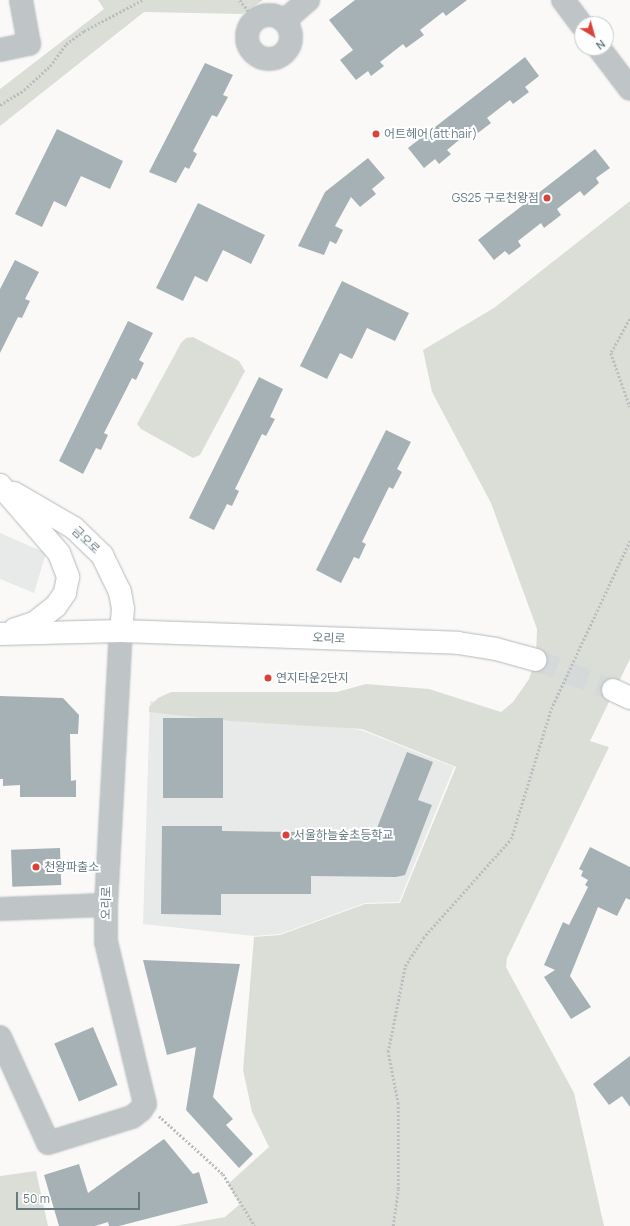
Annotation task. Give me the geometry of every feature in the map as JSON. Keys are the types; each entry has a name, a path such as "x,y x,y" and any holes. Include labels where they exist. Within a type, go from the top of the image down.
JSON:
{"main road":[{"name":"금오로","path":"0,485 74,528 102,555 120,592 123,609 121,631"},
{"path":"0,485 60,553 68,577 65,593 46,615 34,623 0,634"},
{"name":"오리로","path":"0,634 121,631 458,643 496,649 536,660"}],"street":[{"path":"0,50 29,44 21,0"},
{"path":"284,21 308,0"},
{"path":"563,0 575,16"},
{"path":"272,15 284,21 289,27 290,42 282,54 268,58 256,54 248,42 249,29 255,20 272,15"},
{"path":"605,56 630,89"},
{"name":"오리로","path":"121,631 106,905 106,942 138,1110"},
{"path":"0,909 106,905"},
{"path":"0,1037 48,1143 138,1110"}],"path":[{"path":"0,105 24,90 50,66 66,44 84,31 142,0"},
{"path":"240,0 255,20"},
{"path":"630,319 611,353 630,407"},
{"path":"393,1226 398,1189 398,1104 388,1052 405,966 423,938 510,840 551,710 630,540"},
{"path":"138,1110 223,1174 255,1226"}],"shaded area":[{"path":"98,0 263,0 242,14 144,12 0,126 0,89 104,9"},
{"path":"630,201 630,659 590,741 609,747 507,958 506,967 574,1093 604,1226 175,1226 225,1217 240,1204 228,1184 269,1147 252,1112 243,1070 254,937 280,935 365,904 400,903 456,767 362,729 231,721 149,712 149,707 158,698 171,692 337,692 366,684 429,689 501,712 513,702 529,679 536,658 537,629 491,503 432,392 423,350 494,308"},
{"path":"193,337 239,361 245,371 200,455 193,458 141,429 137,424 181,343 186,338"},
{"path":"0,533 46,553 34,593 0,579"},
{"name":"서울하늘숲초등학교","path":"150,701 361,730 454,767 399,902 365,903 280,934 254,936 143,924"},
{"path":"36,1171 48,1226 0,1226 0,1176"}],"building":[{"path":"355,0 467,0 446,16 443,12 420,30 424,35 406,48 403,44 380,62 384,66 371,76 368,71 356,80 340,60 353,50 329,20"},
{"path":"525,57 539,76 525,87 529,92 513,104 510,100 487,118 491,123 474,136 470,131 447,150 451,154 439,164 435,159 424,168 408,148"},
{"path":"205,63 233,75 223,95 228,97 217,117 212,115 193,151 197,154 189,169 185,167 176,183 149,172"},
{"path":"57,129 123,161 110,189 81,176 66,207 54,201 42,227 15,214"},
{"path":"595,149 610,168 596,178 599,183 584,196 580,191 557,209 561,215 544,228 541,223 518,241 521,246 509,255 505,251 494,260 478,240"},
{"path":"368,158 385,178 372,189 376,194 360,207 351,197 335,226 343,230 336,244 330,241 324,255 298,246 325,192"},
{"path":"198,203 265,235 251,264 223,250 207,282 195,276 183,301 156,288"},
{"path":"15,260 39,272 25,299 30,301 22,318 18,317 0,353 0,289"},
{"path":"342,281 409,313 395,341 367,328 352,359 340,353 327,379 300,366"},
{"path":"128,321 153,333 139,360 144,363 136,380 132,378 104,433 108,435 101,450 96,448 83,474 59,461"},
{"path":"259,377 283,389 270,417 275,419 266,436 262,434 235,489 239,491 232,506 227,504 214,530 189,518"},
{"path":"386,430 411,442 397,469 402,472 393,489 389,487 362,542 366,544 359,559 354,557 341,583 316,570"},
{"path":"0,696 63,698 79,715 78,734 70,734 71,781 76,780 76,797 20,797 20,785 3,786 3,779 0,779"},
{"path":"163,718 223,718 223,798 163,798"},
{"path":"407,752 433,762 418,800 432,805 405,875 396,877 311,876 311,894 221,894 221,915 161,914 162,826 222,826 222,831 375,833"},
{"path":"590,847 630,867 630,900 626,898 617,916 598,907 570,976 591,1007 571,1019 544,977 555,970 544,965 563,922 569,925 588,887 585,885 588,880 581,876 583,871 579,869"},
{"name":"천왕파출소","path":"60,848 61,885 12,887 11,850"},
{"path":"143,960 240,964 213,1097 233,1119 226,1125 253,1154 239,1168 186,1110 196,1047 167,1055"},
{"path":"93,1027 118,1085 79,1101 54,1043"},
{"path":"630,1056 630,1107 622,1096 609,1105 593,1084"},
{"path":"164,1139 193,1174 199,1172 208,1203 119,1226 109,1226 108,1222 95,1226 59,1226 44,1175 79,1164 88,1193"}],"tunnel":[{"path":"536,660 613,690"}],"place":[{"name":"어트헤어(att hair)","path":"376,134"},
{"name":"GS25 구로천왕점","path":"547,198"},
{"name":"연지타운2단지","path":"268,678"},
{"name":"서울하늘숲초등학교","path":"286,835"},
{"name":"천왕파출소","path":"36,867"}]}
